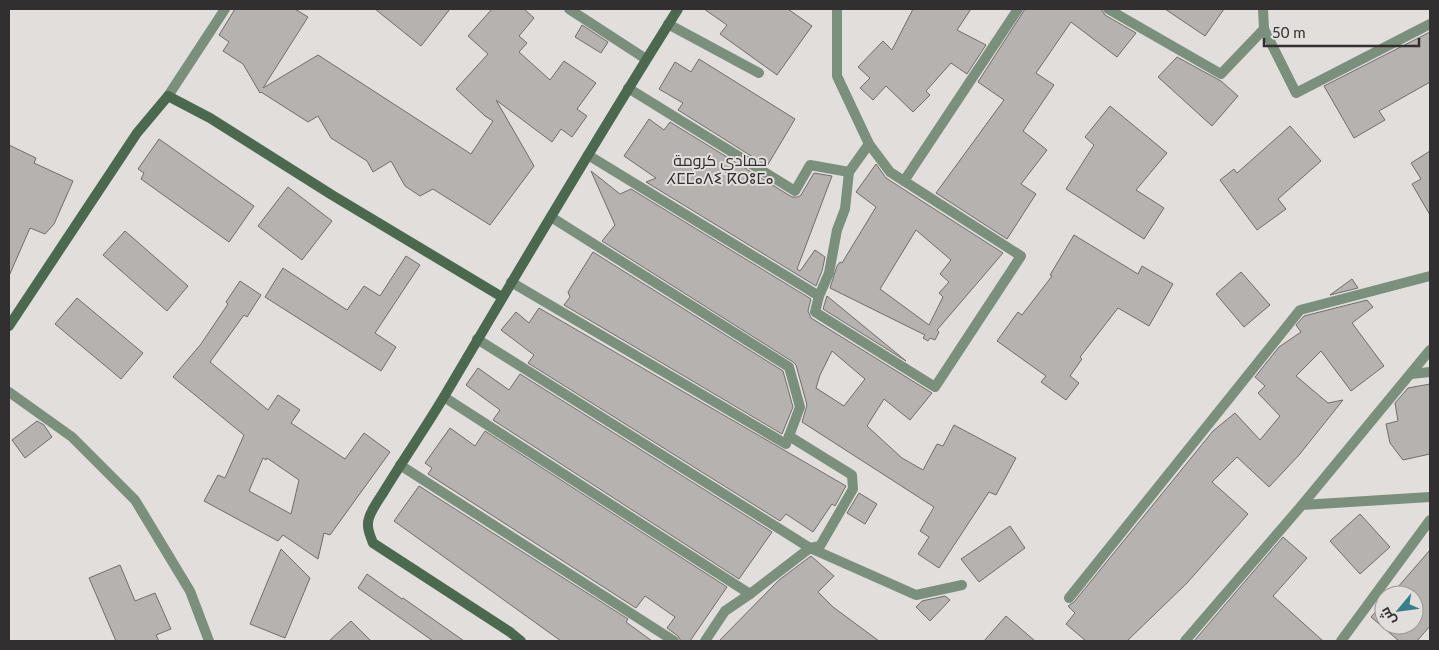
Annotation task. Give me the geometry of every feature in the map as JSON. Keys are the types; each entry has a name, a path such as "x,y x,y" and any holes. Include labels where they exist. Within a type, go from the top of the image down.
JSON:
{"street":[{"path":"9,326 137,133 168,96 225,9"},
{"path":"569,9 646,59"},
{"path":"521,641 373,543 368,532 369,518 400,465 444,397 628,88 678,9"},
{"path":"837,9 837,76 869,144 890,172 1021,256 935,387 815,312 819,296 829,273 837,230 845,208 849,172 869,144"},
{"path":"904,181 1018,9"},
{"path":"1108,9 1221,74 1264,29"},
{"path":"1263,9 1264,29 1296,93 1430,24"},
{"path":"668,24 759,73"},
{"path":"628,88 795,191 810,165 849,172"},
{"path":"168,96 210,118 332,195 502,297"},
{"path":"588,155 819,296"},
{"path":"511,282 786,444 800,408 789,368 551,217"},
{"path":"1069,598 1300,310 1430,276"},
{"path":"477,339 810,548 916,595 962,584"},
{"path":"1185,641 1302,505 1430,350"},
{"path":"1411,374 1430,372"},
{"path":"9,392 72,437 135,500 190,591 209,641"},
{"path":"444,397 750,594"},
{"path":"705,641 725,611 810,548 820,546 853,489 852,475 789,436"},
{"path":"400,465 674,641"},
{"path":"1302,505 1430,497"},
{"path":"1341,641 1430,520"}],"building":[{"path":"235,9 295,9 308,17 263,88 318,55 471,154 493,121 456,89 488,54 468,36 492,9 524,9 534,18 519,36 527,43 519,52 550,80 564,61 596,83 577,109 587,116 572,137 561,129 552,142 496,100 534,166 490,225 433,189 420,196 405,186 391,161 373,172 367,161 331,138 318,116 308,122 260,93 243,64 223,51 229,42 219,35"},
{"path":"375,9 450,9 421,46"},
{"path":"704,9 788,9 812,26 777,75 720,34 727,25"},
{"path":"913,9 971,9 957,30 986,45 967,74 951,63 926,91 930,95 913,112 886,86 873,100 860,88 870,78 858,67 883,41 892,50"},
{"path":"1025,9 1101,9 1105,15 1136,33 1117,57 1071,22 1036,73 1054,85 1023,131 1047,150 1021,184 1036,194 1007,239 936,193 1004,100 978,82"},
{"path":"1165,9 1224,9 1205,36"},
{"path":"582,25 608,42 601,53 575,37"},
{"path":"1430,32 1430,82 1379,111 1385,120 1354,138 1324,86"},
{"path":"1177,57 1221,81 1238,96 1212,126 1158,77"},
{"path":"699,59 795,119 767,166 678,110 683,103 659,89 675,62 691,72"},
{"path":"1110,106 1167,153 1136,190 1164,208 1144,239 1066,189 1094,145 1085,137"},
{"path":"649,119 664,130 670,122 792,197 801,195 814,173 832,176 797,269 800,271 815,250 825,257 816,286 646,182 656,178 624,156"},
{"path":"1290,126 1321,161 1278,199 1286,209 1257,230 1220,180 1234,169 1237,173"},
{"path":"159,139 254,206 229,242 141,179 144,173 138,169"},
{"path":"9,145 36,158 34,163 73,181 54,224 45,234 30,228 9,276"},
{"path":"1430,151 1430,215 1412,184 1421,179 1411,163"},
{"path":"876,164 886,178 1003,253 937,330 939,332 935,340 930,338 928,341 923,338 925,335 830,288 837,266 840,262 842,263 876,207 856,192","holes":["916,230 951,260 940,274 949,282 939,293 943,297 929,325 880,289"]},
{"path":"591,171 620,194 631,189 811,299 808,311 811,318 932,393 910,420 884,399 867,426 902,458 923,470 937,444 943,446 954,425 1016,458 996,495 989,492 939,568 918,554 929,537 920,531 934,507 802,422 807,405 796,365 602,241 615,225","holes":["832,351 865,379 844,406 816,388"]},
{"path":"288,187 332,221 302,260 258,226"},
{"path":"125,231 188,286 167,311 103,255"},
{"path":"1074,235 1138,274 1142,266 1173,284 1149,326 1118,308 1080,357 1082,359 1070,376 1079,383 1066,400 1041,382 1046,376 997,341 1018,312 1022,315 1052,276 1050,275"},
{"path":"593,252 783,371 793,407 782,434 564,305 570,297 568,292"},
{"path":"406,256 420,265 375,333 396,347 381,371 265,297 283,268 347,310 364,286 380,296"},
{"path":"1241,272 1270,305 1244,327 1216,294"},
{"path":"1352,279 1358,288 1330,295"},
{"path":"240,281 261,295 247,317 244,315 210,362 268,410 278,395 300,410 291,423 345,459 364,433 390,452 330,535 324,533 318,559 283,535 278,541 204,501 218,475 225,478 244,435 173,377 201,344 228,304 226,302","holes":["263,458 266,460 267,458 299,480 291,514 249,491"]},
{"path":"827,296 906,361 823,309"},
{"path":"77,298 143,353 121,379 55,324"},
{"path":"1367,300 1373,307 1352,323 1384,366 1351,391 1321,351 1296,376 1328,403 1343,400 1299,455 1269,487 1237,457 1212,482 1248,514 1187,583 1127,641 1086,641 1066,624 1075,613 1068,606 1074,602 1213,431 1235,413 1260,440 1280,416 1258,393 1265,386 1255,377 1279,347 1301,332 1296,325 1304,316"},
{"path":"539,308 846,486 835,506 832,504 813,532 786,514 780,521 528,363 534,355 501,330 516,312 529,323"},
{"path":"478,368 509,390 520,374 772,532 739,579 493,420 500,410 466,385"},
{"path":"1430,384 1430,454 1403,460 1390,443 1386,424 1398,421 1395,403 1408,388"},
{"path":"37,421 44,425 52,437 25,458 12,440"},
{"path":"450,428 475,446 485,431 727,587 690,641 681,641 678,636 667,628 675,617 645,596 636,608 428,474 432,468 425,463"},
{"path":"419,486 628,619 626,622 652,641 561,641 394,521"},
{"path":"859,493 877,504 865,524 847,513"},
{"path":"1360,514 1390,547 1360,574 1330,541"},
{"path":"1010,526 1025,548 979,582 961,559"},
{"path":"1283,537 1307,558 1273,596 1323,641 1194,641"},
{"path":"281,549 310,578 285,638 250,624"},
{"path":"1430,550 1430,626 1424,633 1424,585 1400,585"},
{"path":"811,556 834,576 818,592 833,607 879,641 719,641 779,580"},
{"path":"120,565 135,601 155,593 171,629 156,635 159,641 116,641 89,578"},
{"path":"367,574 464,641 433,641 358,588"},
{"path":"945,596 950,600 930,621 916,607 922,601"},
{"path":"1006,616 1035,641 984,641"},
{"path":"351,621 371,641 329,641"},
{"path":"1392,635 1422,635 1417,641 1399,641"}],"district":[{"name":"حمادي كرومة ⵃⵎⵎⴰⴷⵉ ⴽⵔⵓⵎⴰ","path":"720,168"}]}
